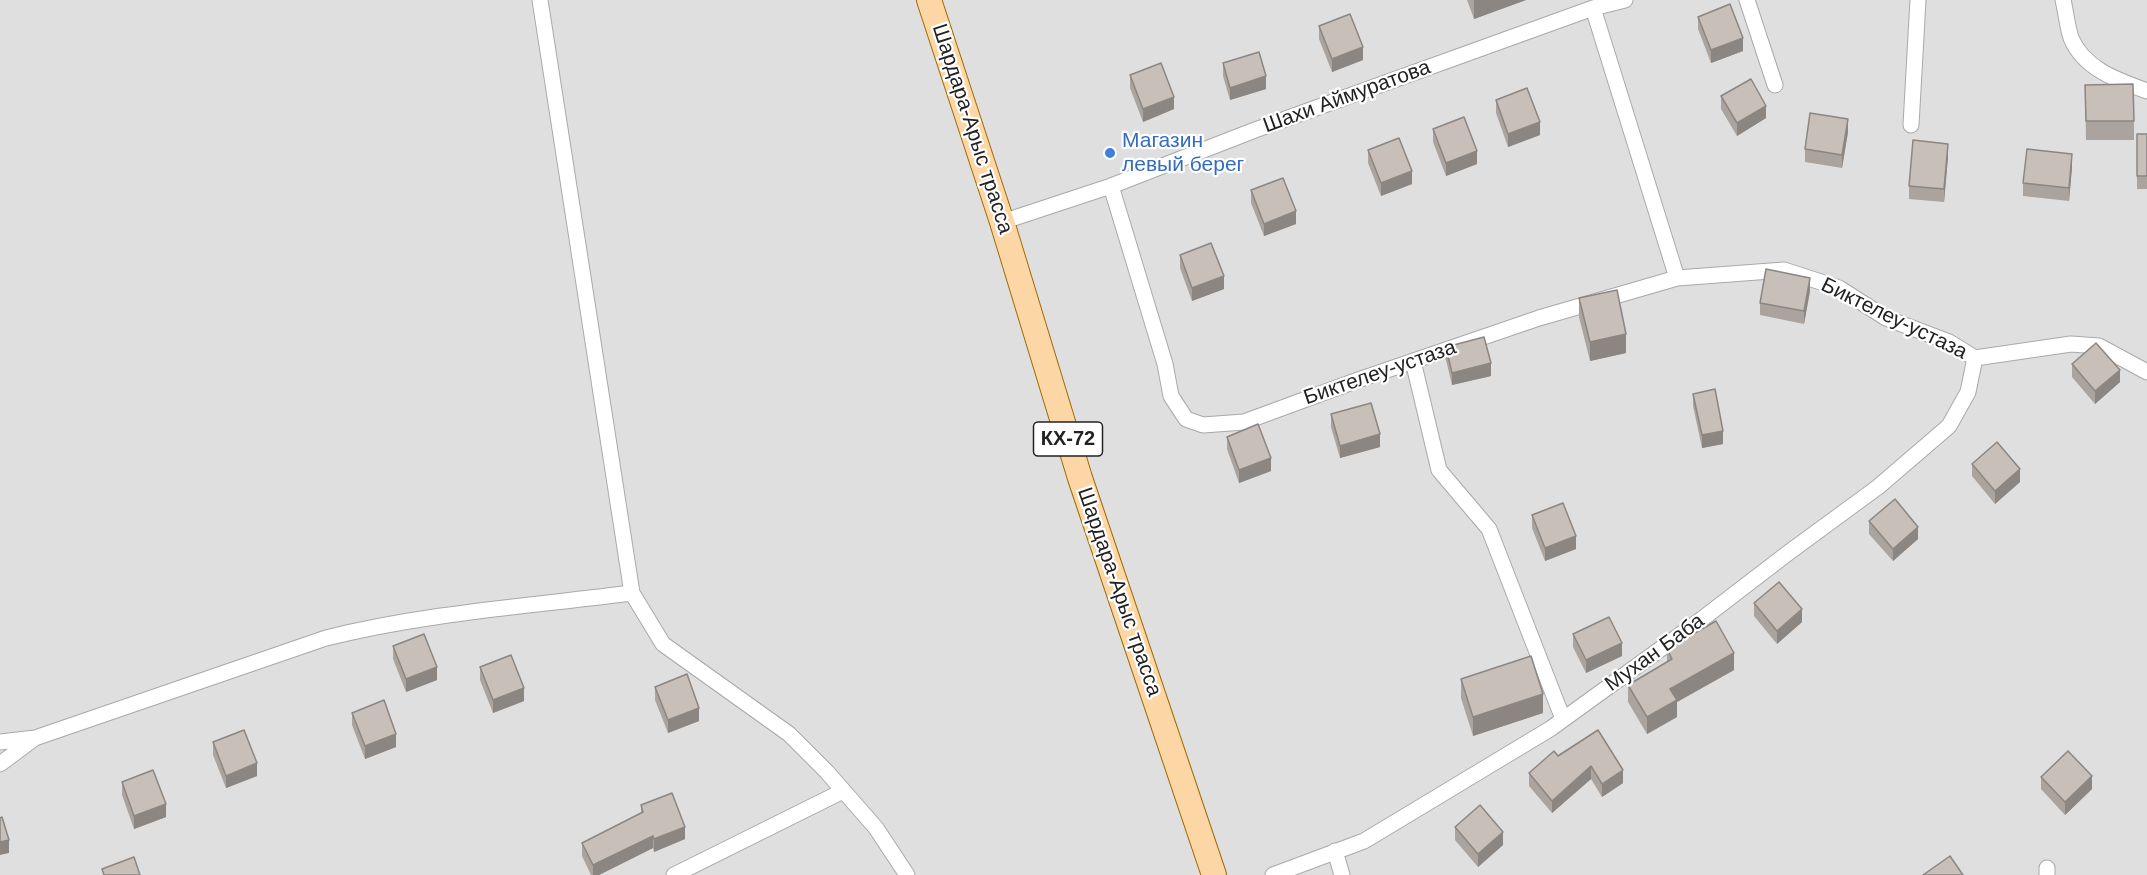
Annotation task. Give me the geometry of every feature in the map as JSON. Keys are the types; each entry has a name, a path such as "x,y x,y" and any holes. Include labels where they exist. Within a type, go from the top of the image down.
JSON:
{"main road":[{"name":"Шардара-Арыс трасса","path":"929,0 1002,222 1080,478 1214,875"}],"street":[{"path":"540,0 632,593 663,644 789,734 876,828 907,875"},
{"name":"Шахи Аймуратова","path":"1002,222 1111,186 1255,130 1593,8 1625,0"},
{"path":"1747,0 1775,85"},
{"path":"1911,125 1918,0"},
{"path":"2063,0 2070,36 2084,59 2090,65 2125,83 2147,91"},
{"path":"1593,8 1677,278"},
{"name":"Биктелеу-устаза","path":"1111,186 1165,364 1171,396 1186,419 1203,425 1244,422 1539,318 1677,278 1784,270 1839,288 1886,318 1949,342 1975,358"},
{"path":"1975,358 2071,344 2099,346 2147,372"},
{"name":"Мухан Баба","path":"1273,875 1364,841 1550,729 1702,619 1878,487 1948,426 1968,392 1975,358"},
{"path":"1413,361 1439,470 1489,529 1563,719"},
{"path":"0,742 35,738 294,649 368,628 412,620 632,593"},
{"path":"0,764 35,738"},
{"path":"674,875 843,791"},
{"path":"1335,851 1342,875"}],"shaded area":[{"path":"0,0 2147,0 2147,875 0,875"}],"building":[{"path":"1730,4 1743,38 1711,50 1698,17"},
{"path":"1350,14 1363,47 1332,59 1319,26"},
{"path":"1259,52 1266,76 1230,88 1223,63"},
{"path":"1161,63 1174,97 1143,109 1130,75"},
{"path":"1751,79 1766,106 1737,123 1721,96"},
{"path":"2133,84 2134,121 2086,121 2085,85"},
{"path":"1527,88 1540,122 1508,134 1496,100"},
{"path":"1810,113 1848,119 1842,155 1805,149"},
{"path":"1464,117 1477,151 1446,163 1433,129"},
{"path":"2137,134 2147,134 2147,176 2137,176"},
{"path":"1399,138 1412,171 1381,183 1368,150"},
{"path":"1913,140 1948,144 1944,189 1909,186"},
{"path":"2027,149 2072,154 2069,188 2023,183"},
{"path":"1283,178 1296,211 1264,224 1251,190"},
{"path":"1211,243 1224,276 1192,288 1180,255"},
{"path":"1766,269 1810,278 1804,311 1760,303"},
{"path":"1617,290 1626,334 1590,342 1579,298"},
{"path":"1484,337 1491,363 1452,373 1446,347"},
{"path":"2096,343 2120,370 2095,391 2072,364"},
{"path":"1715,389 1723,431 1702,435 1693,394"},
{"path":"1371,403 1380,434 1340,446 1331,414"},
{"path":"1258,424 1271,458 1239,470 1227,437"},
{"path":"1997,442 2020,469 1995,491 1972,464"},
{"path":"1895,499 1918,527 1893,549 1869,521"},
{"path":"1563,503 1576,536 1545,548 1532,515"},
{"path":"1779,582 1802,609 1777,631 1754,603"},
{"path":"1609,617 1622,643 1586,660 1573,634"},
{"path":"1716,621 1734,653 1670,689 1677,700 1647,717 1628,685 1672,659 1667,649"},
{"path":"424,634 437,667 406,679 393,646"},
{"path":"511,655 524,688 493,700 480,667"},
{"path":"1531,656 1543,694 1473,717 1461,679"},
{"path":"687,674 699,708 668,720 655,687"},
{"path":"384,700 396,734 365,746 352,713"},
{"path":"244,730 257,763 226,776 213,742"},
{"path":"1598,730 1623,770 1602,784 1591,766 1552,801 1529,773 1554,751 1558,756"},
{"path":"2068,751 2092,776 2065,802 2041,777"},
{"path":"153,770 166,804 134,816 122,782"},
{"path":"672,793 685,827 654,839 653,836 593,865 582,843 643,812 641,805"},
{"path":"1480,805 1503,832 1478,854 1455,827"},
{"path":"2,817 9,840 0,842 0,818"},
{"path":"1950,856 1963,875 1923,875"},
{"path":"134,857 140,875 104,875 102,869"}],"place":[{"name":"Магазин левый берег","path":"1110,153"}]}
